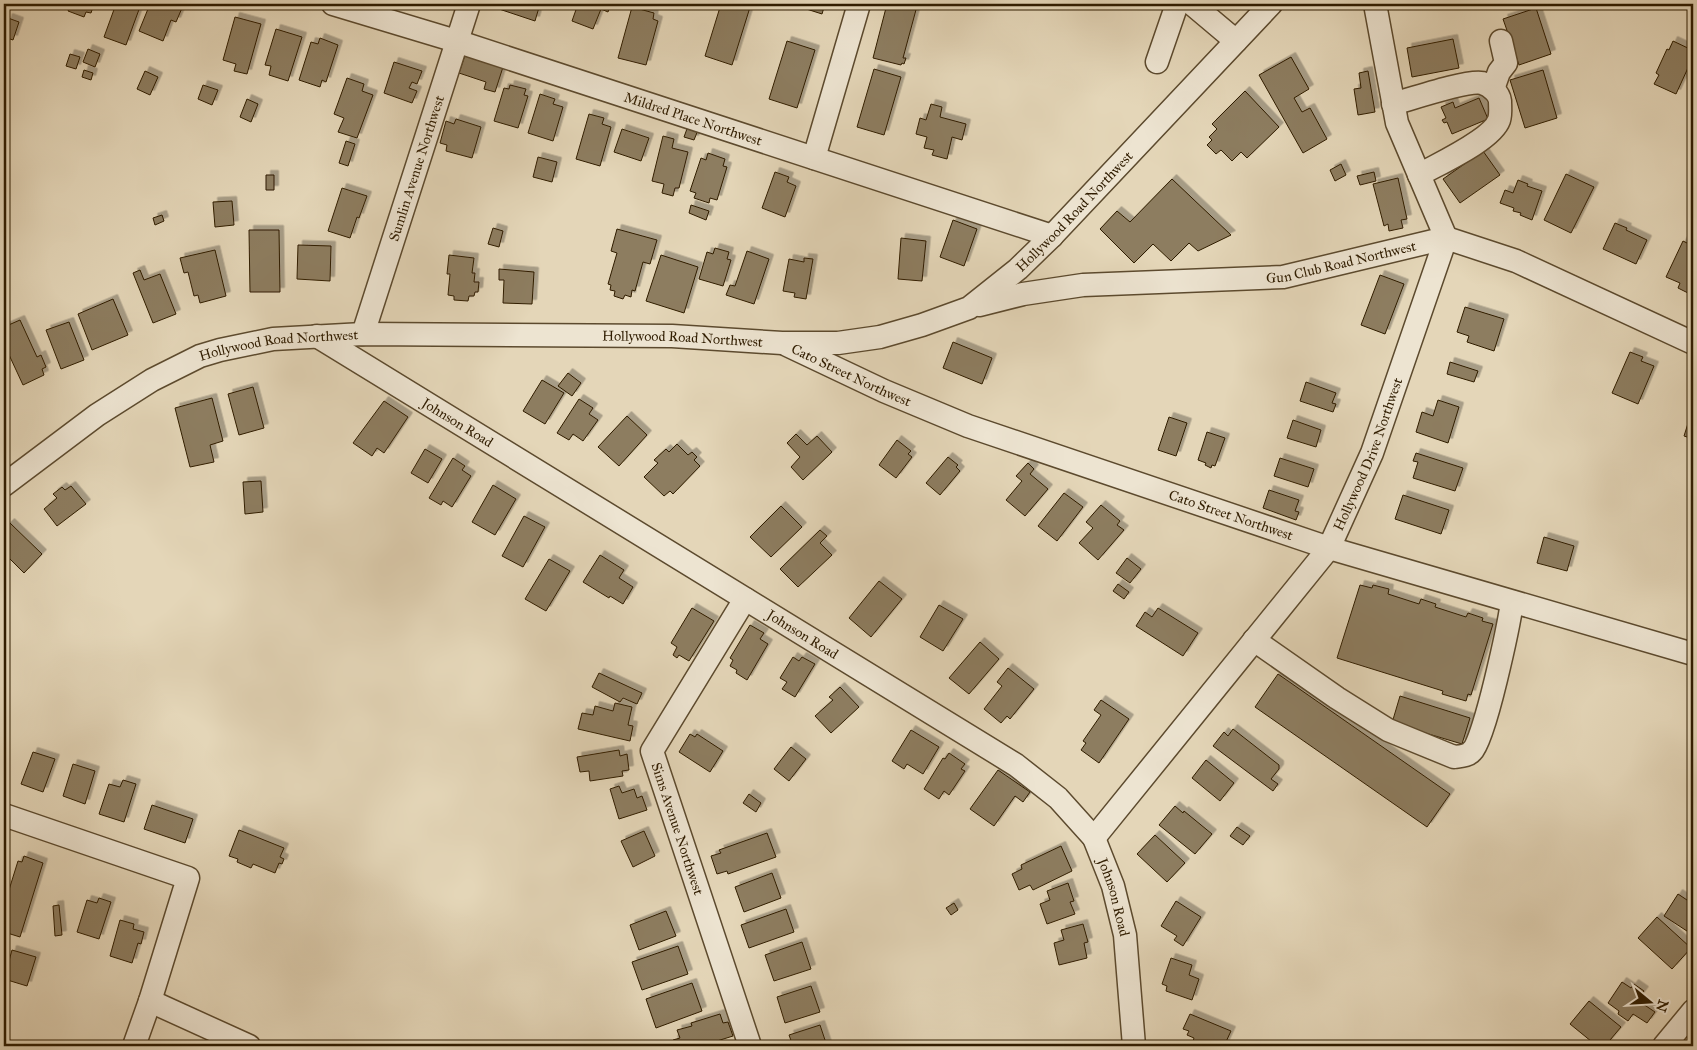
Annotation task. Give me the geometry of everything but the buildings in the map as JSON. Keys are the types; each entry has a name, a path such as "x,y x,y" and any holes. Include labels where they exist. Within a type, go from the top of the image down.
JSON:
{"street":[{"name":"Mildred Place Northwest","path":"333,4 456,41 1052,236"},
{"name":"Sumlin Avenue Northwest","path":"363,334 469,4"},
{"path":"814,158 859,4"},
{"path":"1157,62 1177,4"},
{"path":"1192,4 1236,41"},
{"name":"Hollywood Road Northwest","path":"4,485 97,414 152,380 200,356 273,339 363,334 672,336 782,343 838,343 880,337 922,325 969,308 1018,269 1052,236 1271,4"},
{"path":"1375,4 1397,123 1446,238 1516,261 1693,343"},
{"path":"1494,89 1499,72 1506,63 1501,41"},
{"path":"1393,104 1469,83 1482,83 1494,89 1499,97 1501,108 1499,120 1492,132 1474,145 1419,175"},
{"name":"Gun Club Road Northwest","path":"969,308 1023,294 1083,285 1282,277 1446,238"},
{"name":"Hollywood Drive Northwest","path":"1094,838 1329,548 1372,453 1446,238"},
{"name":"Johnson Road","path":"317,336 1016,765 1058,798 1094,838 1113,886 1125,935 1134,1046"},
{"name":"Cato Street Northwest","path":"782,343 884,391 968,426 1329,548 1693,654"},
{"name":"Sims Avenue Northwest","path":"745,599 652,751 750,1046"},
{"path":"1254,640 1337,698 1388,730 1454,757 1466,755 1473,751 1477,744 1488,708 1512,602"},
{"path":"4,815 188,878 134,1046"},
{"path":"150,1001 249,1046"},
{"path":"1664,1046 1693,1011"}]}
